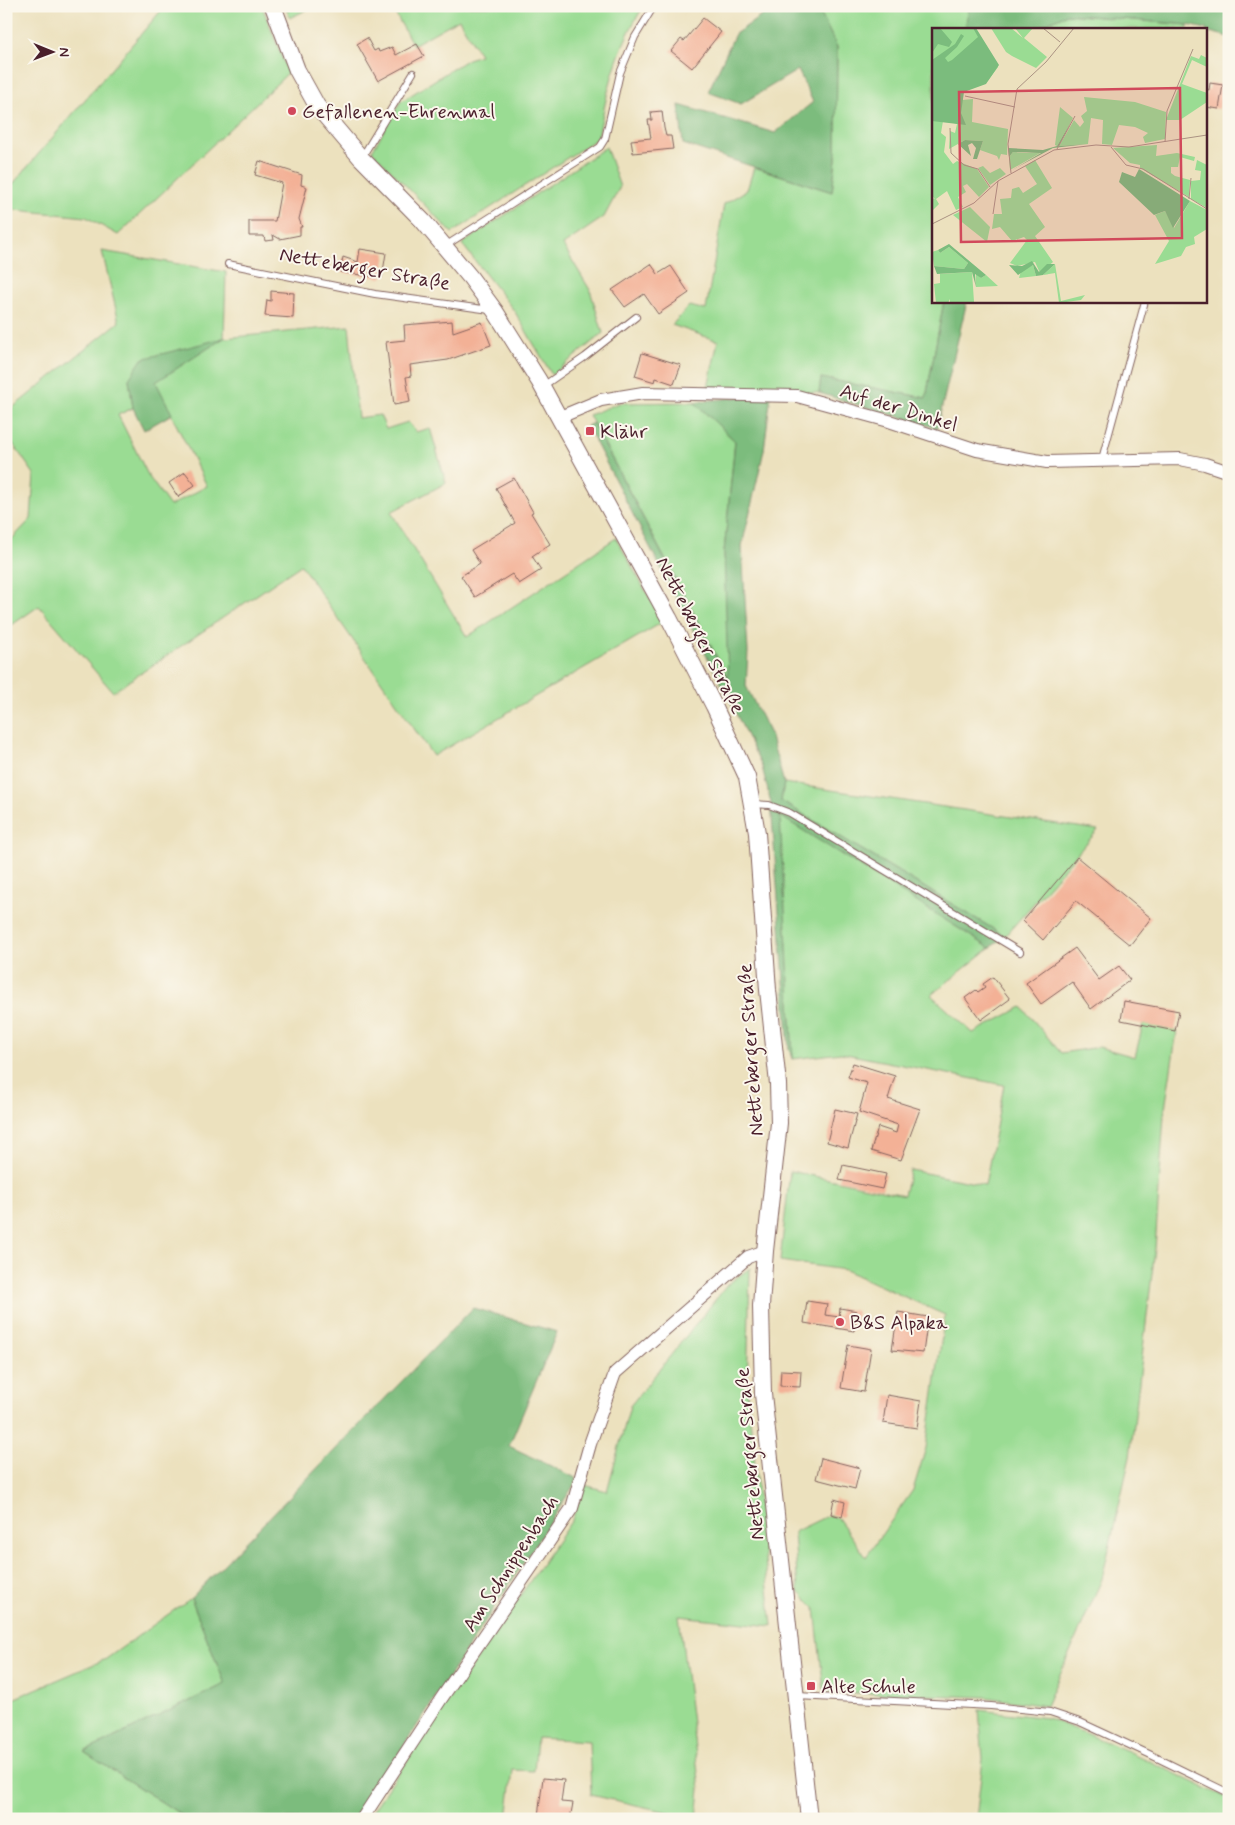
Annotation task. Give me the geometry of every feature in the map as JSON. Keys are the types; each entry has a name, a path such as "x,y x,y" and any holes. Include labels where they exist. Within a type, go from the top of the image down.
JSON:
{"street":[{"name":"Netteberger Straße","path":"273,6 297,70 317,106 361,158 445,246 495,311 542,386 714,706 747,777 753,804 778,1084 778,1145 765,1252 761,1343 763,1394 810,1819"},
{"name":"Auf der Dinkel","path":"560,417 602,400 643,393 797,396 889,421 977,450 1047,462 1102,459 1180,459 1205,464 1229,472"},
{"name":"Am Schnippenbach","path":"362,1819 441,1699 572,1508 590,1444 615,1373 748,1257 765,1252"}],"lane":[{"path":"445,246 600,147 605,139 620,73 635,37 654,6"},
{"path":"361,158 413,72"},
{"name":"Netteberger Straße","path":"228,264 375,294 495,311"},
{"path":"1102,459 1145,302"},
{"path":"542,386 636,317"},
{"path":"753,804 769,805 790,813 1020,952"},
{"path":"796,1696 991,1706 1050,1712 1140,1750 1229,1793"}],"green space":[{"path":"165,6 262,6 288,73 118,235 86,217 6,209 6,192"},
{"path":"285,6 314,6 290,18"},
{"path":"391,6 644,6 627,37 614,69 598,138 452,233 372,151 400,102 468,59 480,55 459,19 413,45"},
{"path":"776,6 817,6 837,47 836,159 832,192 683,144 679,105 775,133 813,102 798,70 741,104 708,92 735,34"},
{"path":"817,6 1229,6 1065,11 1033,28 968,13 965,28 932,28 932,302 944,302 926,398 821,378 819,393 708,387 718,341 672,325 689,306 706,310 724,204 747,190 754,167 832,192 836,159 837,47"},
{"path":"969,6 1229,6 1229,37 1208,32 1208,28 1188,25 1067,14 1036,28 965,28"},
{"path":"1067,14 1188,25 1188,28 1036,28"},
{"path":"606,147 620,187 604,217 563,245 590,290 603,333 552,375 515,312 462,244"},
{"path":"102,251 226,272 224,338 349,326 358,418 380,415 386,429 408,422 416,432 430,428 446,483 391,512 467,637 616,538 663,622 433,756 301,565 113,692 39,606 6,629 6,538 10,541 31,519 34,474 6,434 6,413 119,322","holes":["222,338 155,382 207,486 170,506 149,477 118,415 133,408 129,379"]},
{"path":"944,302 967,302 937,428 819,393 821,378 926,398"},
{"path":"224,338 156,382 172,414 144,430 133,408 129,379 142,359"},
{"path":"771,394 764,450 742,546 748,652 746,686 770,734 784,783 781,801 1005,936 990,948 780,816 793,1059 789,1050 771,803 762,767 730,701 587,426 593,423 728,679 724,552 735,441 694,402"},
{"path":"694,402 735,441 724,552 729,680 589,415 619,403"},
{"path":"784,783 1098,830 1005,936 781,801"},
{"path":"779,815 990,948 931,995 973,1033 1022,1007 1061,1053 1099,1047 1135,1057 1143,1024 1177,1031 1164,1115 1155,1249 1130,1457 1102,1579 1046,1706 985,1697 824,1692 815,1608 798,1591 794,1532 829,1515 838,1518 866,1557 913,1490 926,1448 945,1315 845,1270 780,1261 790,1171 904,1195 910,1170 985,1185 1004,1085 841,1053 793,1059"},
{"path":"750,1268 747,1390 772,1626 679,1616 700,1789 697,1819 671,1819 672,1813 591,1795 589,1741 537,1738 534,1771 513,1770 507,1819 367,1819 572,1520 584,1485 607,1491 630,1406 728,1284"},
{"path":"473,1308 557,1332 509,1446 578,1479 356,1819 188,1819 84,1752 225,1684 191,1598"},
{"path":"191,1598 225,1684 84,1752 188,1819 6,1819 6,1702 106,1659"},
{"path":"979,1710 1048,1718 1128,1751 1229,1799 1229,1819 976,1819 983,1759"}],"building":[{"path":"703,18 721,32 692,68 671,51 681,39 684,41"},
{"path":"367,38 374,51 378,49 379,52 392,47 396,55 417,44 424,56 378,81 357,44"},
{"path":"1210,83 1223,85 1219,109 1208,107"},
{"path":"662,111 666,136 671,136 673,149 633,153 631,140 651,138 648,120 652,120 651,112"},
{"path":"259,161 302,175 301,185 307,187 299,219 302,227 300,227 300,235 280,239 273,235 274,240 265,241 264,236 249,236 249,221 275,221 282,183 255,175"},
{"path":"360,249 386,253 382,278 340,272 343,257 358,262"},
{"path":"651,264 658,274 671,266 689,293 658,314 644,294 625,307 612,290"},
{"path":"271,291 294,293 293,318 265,316 267,300 271,301"},
{"path":"452,321 453,332 482,322 491,345 448,360 410,365 411,376 406,377 410,402 394,405 386,342 405,340 404,325"},
{"path":"642,353 681,365 674,384 656,378 655,382 635,376"},
{"path":"185,472 195,485 178,497 169,483"},
{"path":"514,478 533,512 531,513 550,544 532,556 541,570 519,584 512,574 475,597 461,576 480,564 471,550 515,523 496,488"},
{"path":"1077,857 1151,918 1130,945 1076,901 1043,940 1023,921"},
{"path":"1075,948 1099,980 1119,966 1130,980 1091,1009 1072,982 1041,1004 1026,983"},
{"path":"993,977 1010,999 981,1020 965,998 976,990 978,992 985,987 983,984"},
{"path":"1124,1001 1179,1011 1175,1031 1121,1020"},
{"path":"853,1063 895,1076 888,1099 920,1109 901,1160 871,1151 878,1127 896,1133 898,1125 859,1112 867,1083 848,1077"},
{"path":"835,1109 857,1114 848,1148 827,1142"},
{"path":"843,1165 886,1174 882,1189 839,1180"},
{"path":"807,1301 827,1304 825,1315 839,1317 840,1308 857,1311 854,1331 804,1323"},
{"path":"898,1312 928,1317 923,1353 892,1350"},
{"path":"848,1345 871,1349 864,1392 841,1388"},
{"path":"781,1370 801,1371 800,1387 780,1386"},
{"path":"887,1395 921,1401 917,1428 883,1423"},
{"path":"821,1458 860,1468 855,1489 816,1479"},
{"path":"834,1499 845,1502 842,1517 831,1514"},
{"path":"543,1778 564,1780 561,1802 573,1803 570,1819 538,1816"}],"place":[{"name":"Gefallenen-Ehrenmal","path":"292,111"},
{"name":"Klähr","path":"590,431"},
{"name":"B&S Alpaka","path":"840,1322"},
{"name":"Alte Schule","path":"811,1686"}]}
